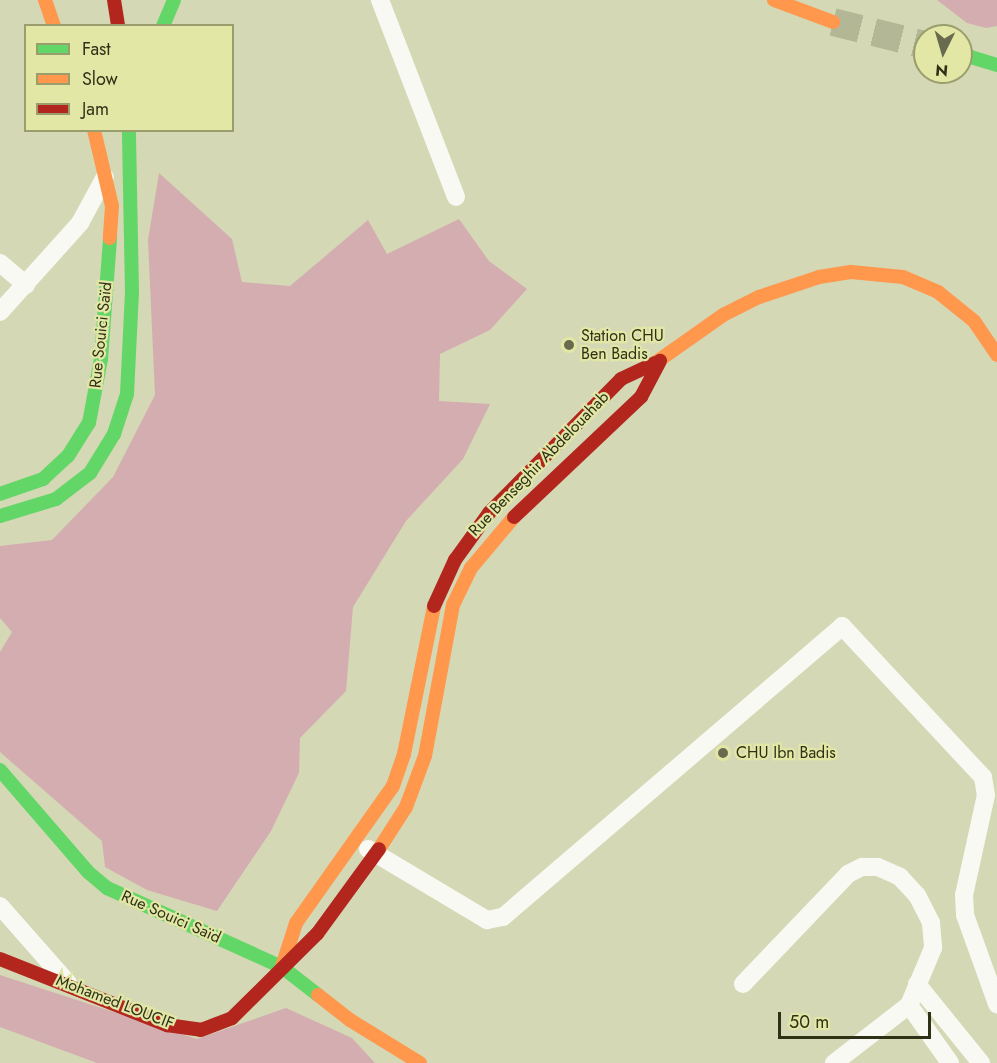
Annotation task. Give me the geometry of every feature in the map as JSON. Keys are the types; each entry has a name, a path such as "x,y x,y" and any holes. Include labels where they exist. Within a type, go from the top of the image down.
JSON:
{"main road":[{"path":"45,0 53,24"},
{"path":"114,0 118,24"},
{"path":"164,24 174,0"},
{"path":"774,0 834,22"},
{"path":"973,58 997,65"},
{"name":"Rue Souici Saïd","path":"0,494 43,479 68,456 89,423 101,359 112,206 94,132"},
{"path":"0,516 56,499 90,473 114,434 127,394 132,292 129,132"},
{"name":"Rue Benseghir Abdelouahab","path":"282,967 296,923 398,771 432,611 464,544 489,513 621,379 660,361 723,315 759,297 819,277 851,272 903,277 938,292 974,321 997,355"},
{"name":"Rue Benseghir Abdelouahab","path":"282,967 317,934 376,855 414,791 425,756 447,627 471,568 502,528 642,397 660,361"},
{"name":"Rue Souici Saïd","path":"0,770 88,872 107,888 282,967 350,1020 420,1063"},
{"name":"Mohamed LOUCIF","path":"0,959 167,1024 201,1030 232,1018 282,967"}],"street":[{"path":"380,0 456,196"},
{"path":"0,312 80,223 105,177"},
{"path":"0,263 26,285"},
{"path":"354,838 376,855 487,920 503,917 842,626 983,777 986,795 964,895 965,915 997,1004"},
{"path":"743,984 848,874 861,867 878,867 900,877 917,895 931,923 933,948 909,1005 834,1063"},
{"path":"0,906 69,984"},
{"path":"917,984 981,1063"},
{"path":"909,1005 950,1063"}],"shaded area":[{"path":"937,0 997,0 997,26 986,28 967,23"},
{"path":"159,173 232,239 242,282 290,286 368,220 387,254 459,219 489,261 527,289 490,330 440,354 439,401 490,404 463,459 406,521 353,607 346,691 300,738 299,773 271,831 217,911 147,890 105,867 102,841 0,752 0,652 12,632 0,618 0,546 52,540 113,477 155,395 148,240"},
{"path":"0,975 197,1039 286,1008 352,1038 375,1063 97,1063 0,1027"}],"tunnel":[{"path":"833,22 913,42"}],"traffic: fast":[{"path":"164,24 174,0"},
{"path":"973,58 997,65"},
{"path":"0,516 56,499 90,473 114,434 127,394 132,292 129,132"},
{"path":"0,494 43,479 68,456 89,423 101,359 110,238"},
{"path":"0,770 88,872 107,888 282,967 318,995"}],"traffic: slow":[{"path":"45,0 53,24"},
{"path":"774,0 833,22"},
{"path":"94,132 112,206 110,238"},
{"path":"655,363 723,315 759,297 819,277 851,272 903,277 938,292 974,321 997,355"},
{"path":"379,849 406,807 425,756 453,605 471,568 514,517"},
{"path":"282,967 296,923 393,786 404,754 434,606"},
{"path":"318,995 350,1020 420,1063"}],"traffic: jam":[{"path":"114,0 118,24"},
{"path":"514,517 641,397 660,361"},
{"path":"434,606 455,560 489,513 621,379 655,363"},
{"path":"0,959 167,1025 201,1030 232,1018 317,934 379,849"}],"place":[{"name":"Station CHU Ben Badis","path":"569,345"},
{"name":"CHU Ibn Badis","path":"723,753"}]}
